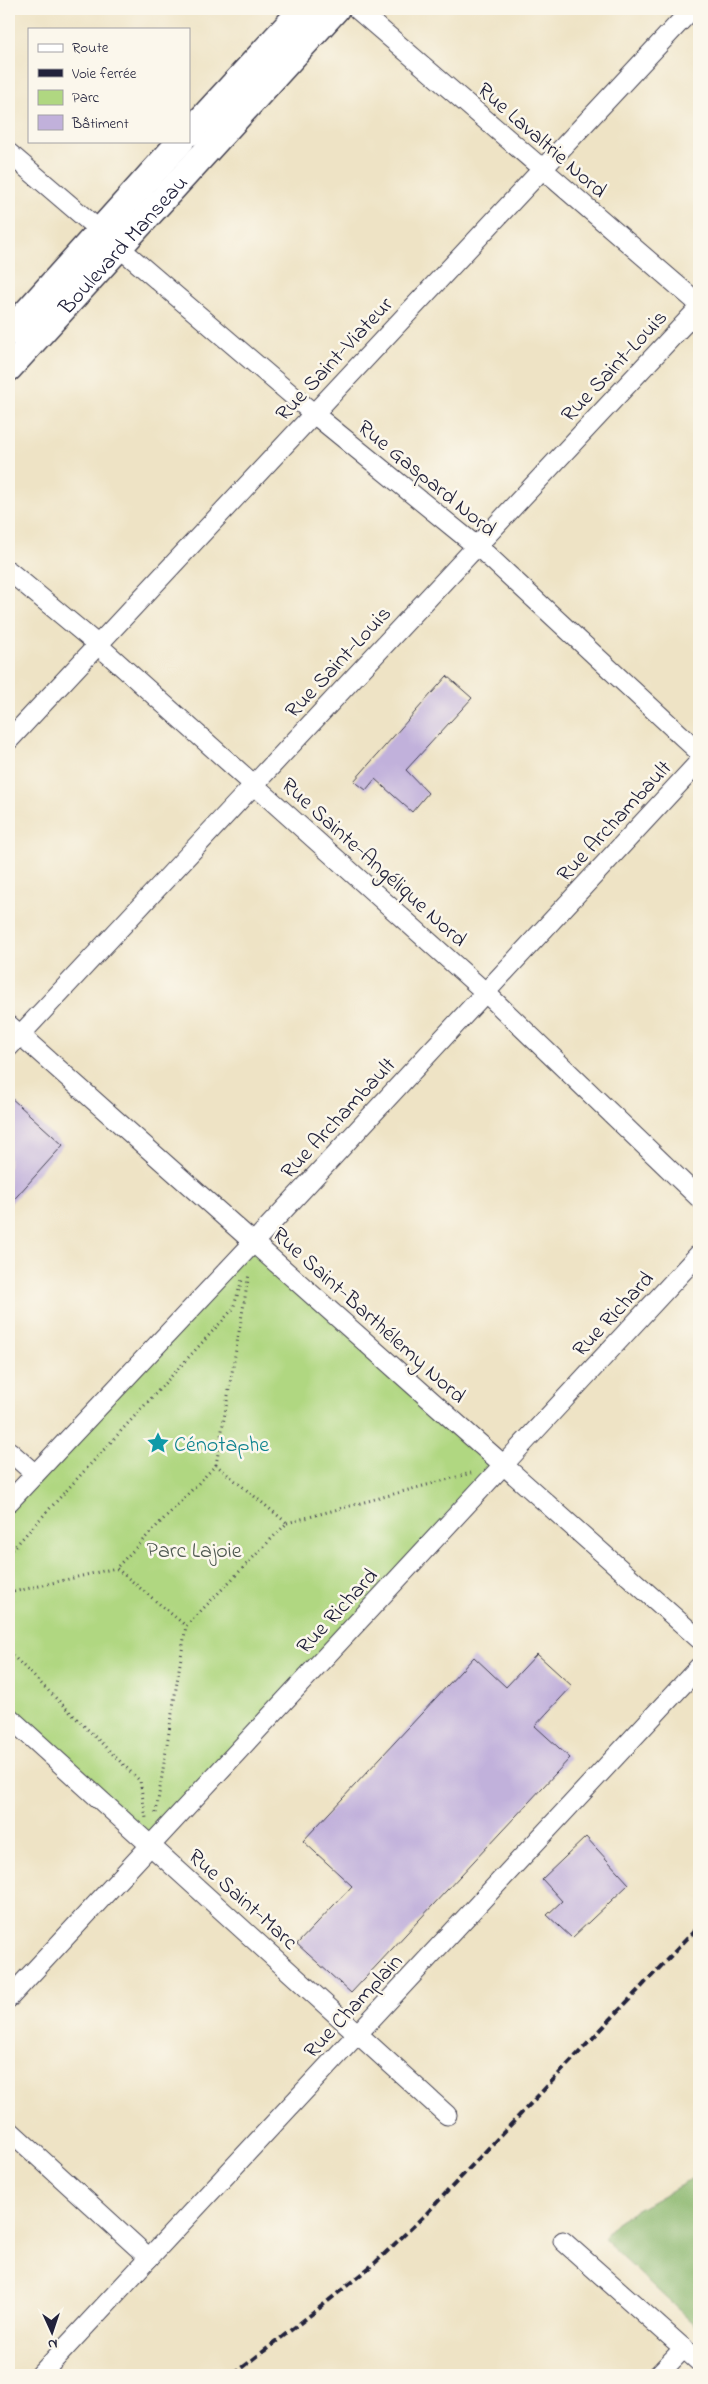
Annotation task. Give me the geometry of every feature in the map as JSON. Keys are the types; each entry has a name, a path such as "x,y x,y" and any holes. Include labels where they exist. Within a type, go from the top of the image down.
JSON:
{"main road":[{"path":"190,132 303,9"},
{"name":"Boulevard Manseau","path":"9,332 109,239 336,9"},
{"name":"Boulevard Manseau","path":"9,368 109,239 180,142"}],"street":[{"name":"Rue Lavaltrie Nord","path":"356,9 699,306"},
{"name":"Rue Saint-Viateur","path":"9,740 692,9"},
{"name":"Rue Gaspard Nord","path":"9,153 314,414 477,547 699,752"},
{"name":"Rue Saint-Louis","path":"13,1035 253,785 477,547 699,306"},
{"name":"Rue Sainte-Angélique Nord","path":"9,571 98,645 485,992 699,1198"},
{"name":"Rue Archambault","path":"9,1502 254,1242 699,762"},
{"name":"Rue Saint-Barthélemy Nord","path":"13,1035 254,1242 699,1639"},
{"name":"Rue Richard","path":"9,1998 699,1254"},
{"path":"9,1451 35,1474"},
{"name":"Rue Champlain","path":"40,2375 699,1667"},
{"name":"Rue Saint-Marc","path":"9,1717 447,2115"},
{"path":"9,2130 149,2258"},
{"path":"563,2241 699,2362"},
{"path":"658,2375 684,2348"}],"path":[{"path":"9,1593 116,1568 216,1465 254,1242"},
{"path":"9,1552 233,1309 254,1242"},
{"path":"216,1465 287,1523"},
{"path":"150,1846 186,1626 287,1523 503,1465"},
{"path":"116,1568 186,1626"},
{"path":"9,1652 140,1781 150,1846"}],"green space":[{"name":"Parc Lajoie","path":"254,1242 503,1465 150,1846 9,1717 9,1494"},
{"path":"699,2175 699,2329 603,2239 616,2222"}],"building":[{"path":"447,676 472,698 406,770 428,793 412,812 375,779 366,790 354,781"},
{"path":"9,1096 63,1145 9,1205"},
{"path":"537,1654 572,1686 535,1726 570,1758 351,1993 297,1944 352,1886 303,1841 474,1657 506,1687"},
{"path":"586,1837 629,1884 572,1938 547,1915 562,1901 542,1879"}],"railway":[{"path":"233,2375 376,2262 427,2213 699,1926"}],"place":[{"name":"Cénotaphe","path":"158,1443"}]}
